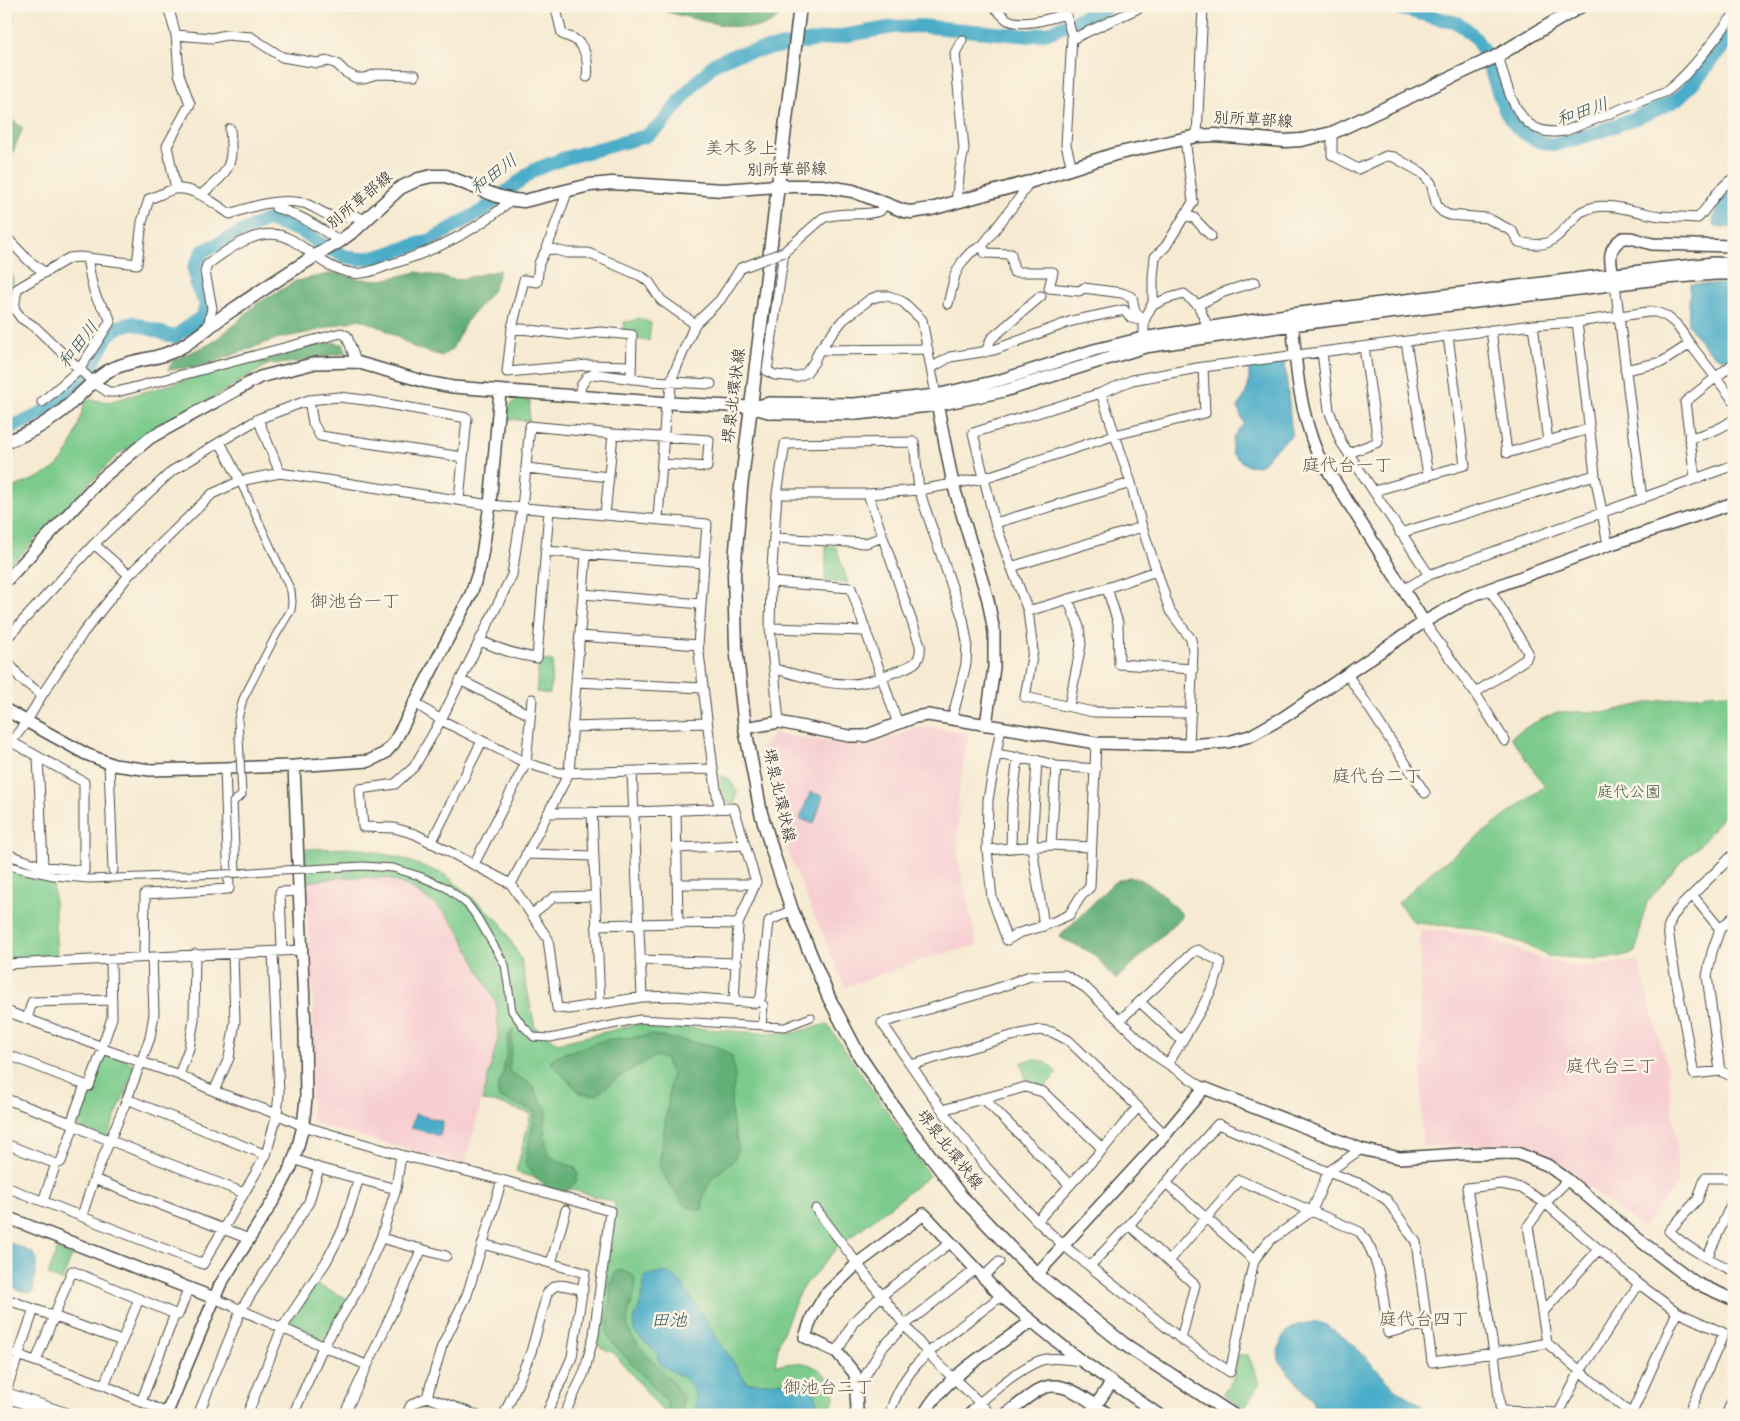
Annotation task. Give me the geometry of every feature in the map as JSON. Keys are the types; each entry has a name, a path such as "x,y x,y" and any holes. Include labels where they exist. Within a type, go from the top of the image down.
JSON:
{"main road":[{"name":"堺泉北環状線","path":"800,6 751,407 737,529 734,574 736,647 745,728 761,813 792,910 829,998 860,1057 896,1111 960,1196 1037,1274 1124,1344 1233,1415"},
{"name":"別所草部線","path":"6,442 29,433 47,423 108,371 125,363 167,354 182,347 339,242 366,221 386,199 400,188 419,179 432,176 446,176 487,192 509,199 524,201 568,190 612,183 723,190 778,186 838,187 911,212 931,209 1029,182 1115,154 1191,138 1215,135 1284,141 1301,140 1332,133 1496,56 1581,6"},
{"path":"7,1390 66,1415"}],"street":[{"path":"168,6 176,35 179,74 190,104 167,146 176,189"},
{"path":"994,6 1007,20 1018,22 1032,22 1063,12 1072,38 1066,145 1072,168"},
{"path":"1072,38 1143,6"},
{"path":"1144,342 1144,321 1151,306 1155,257 1166,246 1193,202 1191,138 1203,6"},
{"path":"557,13 562,34 575,39 584,48 588,66 587,76"},
{"path":"1496,56 1505,82 1522,117 1540,130 1552,132 1565,131 1666,90 1680,78 1734,15"},
{"path":"176,35 212,38 226,35 252,37 282,57 317,63 330,61 356,78 377,74 415,75"},
{"path":"956,202 964,149 955,53 962,40"},
{"path":"201,195 224,174 229,164 231,152 230,129"},
{"path":"1332,133 1332,155 1358,169 1386,156 1394,157 1422,173 1431,183 1437,206 1443,212 1449,215 1487,218 1512,231 1520,242 1531,245 1554,241 1583,211 1602,206 1658,216 1698,218 1725,183 1734,178"},
{"path":"948,304 955,275 962,262 970,252 982,244 1020,197 1029,182"},
{"path":"356,362 347,336 341,334 117,392 108,392 79,370 35,327 20,318 14,308 17,289 69,258 87,258 137,264 142,222 149,199 176,189 201,195 230,214 253,206 278,202 303,203 313,206 328,215 336,217 358,215 366,221"},
{"path":"568,190 547,248 538,264 537,282 524,280 512,328 507,372 588,365 631,366"},
{"path":"208,328 212,308 205,272 208,265 249,238 275,235 289,239 330,267 355,274 366,273 416,257 462,236 488,220 509,199"},
{"path":"658,519 663,436 668,403 672,382 695,324 720,300 741,268 784,252 823,218 830,215 872,214 880,211 885,204"},
{"path":"276,208 303,218 339,242"},
{"path":"1186,215 1194,218 1211,236"},
{"path":"6,237 44,272"},
{"path":"1642,499 1625,370 1620,315 1611,260 1613,246 1623,238 1631,238 1652,244 1734,246"},
{"path":"982,244 986,252 1011,254 1014,272 1053,272 1049,288 1080,291 1084,288 1132,296 1135,312 1144,321"},
{"path":"547,248 568,253 588,253 641,276 649,282 662,300 695,324"},
{"path":"784,252 767,371 775,375 796,377 806,373 814,362 819,350 842,320 870,299 883,295 896,298 922,320 954,484 988,600 994,632 994,667 986,725"},
{"path":"42,402 79,370 110,322 110,316 99,303 93,290 87,258"},
{"path":"6,581 101,479 150,438 260,377 316,363 356,362 426,382 453,387 668,403 751,407 772,413 857,414 1004,391 1144,342 1208,328 1614,279 1704,264 1734,264"},
{"path":"1614,279 1734,274"},
{"path":"1198,305 1221,293 1255,282"},
{"path":"1151,306 1166,298 1184,294 1198,305 1208,328"},
{"path":"986,352 991,339 1041,296"},
{"path":"931,368 950,358 994,350 1072,321 1124,310 1131,318 1144,321"},
{"path":"1191,713 1093,712 1025,697 1033,651 1028,611 994,523 973,433 1101,392 1132,380 1203,367 1648,312 1656,312 1666,316 1676,324 1734,401"},
{"path":"1144,342 1292,319"},
{"path":"1292,319 1301,405 1318,455 1405,589 1424,622 1475,693 1505,740"},
{"path":"1577,322 1595,475 1608,545"},
{"path":"1533,325 1548,442"},
{"path":"512,328 573,335 601,332 632,336 631,379"},
{"path":"1491,330 1507,453 1590,429"},
{"path":"1374,490 1465,465 1448,336"},
{"path":"1406,342 1428,475"},
{"path":"1625,370 1662,362 1690,344"},
{"path":"1349,453 1378,442 1364,347"},
{"path":"819,350 928,348"},
{"path":"1322,352 1329,410 1341,442 1429,575"},
{"path":"1695,478 1685,402 1734,363"},
{"path":"777,494 868,494 918,490 954,484 984,478 1115,435 1205,413 1203,367"},
{"path":"579,396 581,386 587,376 590,375 711,384"},
{"path":"6,710 86,754 109,763 150,770 294,766 369,761 385,753 394,743 471,594 480,567 490,505 500,391"},
{"path":"1101,392 1131,483 1156,572 1170,611 1191,639 1194,650 1189,746"},
{"path":"6,639 94,544 172,471 258,419 309,400 339,398 366,400 467,418 459,500"},
{"path":"309,400 313,423 320,436 463,457"},
{"path":"258,419 280,473"},
{"path":"1689,438 1716,430 1734,419"},
{"path":"662,464 707,467 709,440 613,434 530,426 522,508 512,575 441,720 414,767 395,784 360,789 363,828 394,828 415,834 511,884 548,939 557,1008 569,1009 642,997 675,996 756,1003 760,1001"},
{"path":"605,515 613,434"},
{"path":"220,442 288,584 292,602 291,610 265,656 241,706 238,719 242,795 233,802 239,873"},
{"path":"779,722 770,628 777,494 785,444 914,442 918,490 963,620 967,642 966,664 952,720"},
{"path":"1405,589 1429,575 1601,512 1642,499 1695,478 1734,466"},
{"path":"526,468 609,477"},
{"path":"6,854 43,866 84,871 84,782 38,757 8,744 27,721 42,694 83,633 129,575 212,494 240,481 280,473 490,505 707,524 698,646 719,808"},
{"path":"1400,533 1595,475"},
{"path":"994,523 1131,483"},
{"path":"774,669 836,683 864,683 911,666 918,660 921,654 920,645 868,494"},
{"path":"745,728 779,722 849,736 865,736 915,717 928,715 1096,743 1189,746 1228,742 1250,736 1284,717 1424,622 1468,597 1608,545 1734,503"},
{"path":"479,640 504,651 537,658 549,510"},
{"path":"1011,567 1142,526"},
{"path":"775,538 866,543 883,537"},
{"path":"94,544 129,575"},
{"path":"546,551 704,563"},
{"path":"511,884 569,773 586,555"},
{"path":"1028,611 1156,572"},
{"path":"771,582 851,588 898,724"},
{"path":"1107,588 1118,623 1119,664 1193,669"},
{"path":"1475,693 1526,660 1528,652 1489,588"},
{"path":"583,594 701,604"},
{"path":"1068,599 1079,627 1081,645 1069,706"},
{"path":"770,628 866,631"},
{"path":"580,636 698,646"},
{"path":"6,660 21,679 42,694"},
{"path":"1347,674 1425,793"},
{"path":"460,680 530,715"},
{"path":"576,682 703,688"},
{"path":"474,864 526,763 532,699"},
{"path":"415,703 441,720 482,742 526,763 559,773 713,769"},
{"path":"572,727 708,723"},
{"path":"1001,727 988,800 987,850 992,898 1007,940 1019,933 1044,926 1069,915 1081,896 1090,887 1096,743"},
{"path":"430,843 482,742"},
{"path":"996,754 1037,760 1056,766 1096,769"},
{"path":"38,757 43,866"},
{"path":"1011,848 1012,805 1018,757"},
{"path":"1037,760 1032,847 1044,926"},
{"path":"109,763 113,870"},
{"path":"6,1352 104,1385 167,1414 220,1285 275,1198 294,1158 303,1126 306,1099 294,766"},
{"path":"1051,845 1056,766"},
{"path":"82,1215 94,1179 150,1038 154,1014 148,957 145,894 229,889 225,768"},
{"path":"632,772 642,997"},
{"path":"548,813 734,808 756,882 738,924 734,1002"},
{"path":"676,810 678,923"},
{"path":"592,812 600,1004"},
{"path":"677,848 745,844"},
{"path":"987,850 1051,845 1091,847"},
{"path":"526,854 594,856"},
{"path":"1734,854 1672,917 1668,929 1694,1074 1720,1071 1734,1077"},
{"path":"6,865 54,876 88,879 363,866 393,868 419,876 447,888 468,905 477,917 505,965 512,1011 523,1026 534,1036 550,1038 640,1019 785,1026 810,1016"},
{"path":"678,884 755,884"},
{"path":"6,1187 82,1215 203,1264 266,1155 277,1114 279,1094 278,952 280,892 300,891"},
{"path":"532,914 554,897 595,896"},
{"path":"1693,896 1720,929"},
{"path":"760,1001 769,921 792,910"},
{"path":"1720,1071 1706,976 1720,929 1734,916"},
{"path":"596,925 639,923 738,924"},
{"path":"6,964 302,950"},
{"path":"1120,1020 1193,952 1198,950 1219,961 1220,969 1205,1001 1168,1064"},
{"path":"179,1075 189,1048 194,1020 195,954"},
{"path":"214,1091 228,1058 236,1022 233,954"},
{"path":"6,1054 89,1086 112,1018 111,960"},
{"path":"640,960 737,963"},
{"path":"1362,1149 1328,1172 1312,1211 1269,1241 1254,1260 1230,1372 1181,1339 1063,1246 1038,1221 987,1168 942,1110 882,1023 995,989 1030,976 1065,975 1086,988 1156,1056 1204,1088 1362,1149 1400,1158 1517,1153 1547,1166 1568,1180 1638,1239 1696,1283 1734,1300"},
{"path":"27,1020 32,1002 112,1000"},
{"path":"760,1001 764,1005 762,1025"},
{"path":"1140,1002 1182,1041"},
{"path":"6,1011 179,1075 303,1126 401,1155 502,1180 610,1211 594,1335 588,1361 564,1415"},
{"path":"911,1065 1011,1036 1040,1030 1052,1032 1068,1040 1165,1135"},
{"path":"43,1201 56,1164 60,1162 85,1085"},
{"path":"942,1110 1025,1087 1035,1088 1043,1092 1103,1149"},
{"path":"1037,1274 1165,1135 1204,1088"},
{"path":"983,1098 1070,1185"},
{"path":"6,1099 244,1193"},
{"path":"127,1099 266,1155"},
{"path":"1038,1221 1138,1107"},
{"path":"1090,1266 1129,1225 1218,1124 1328,1172 1363,1185 1387,1200 1416,1242 1432,1362 1547,1343"},
{"path":"6,1144 56,1164"},
{"path":"293,1415 323,1347 356,1293 381,1238 396,1189 401,1155"},
{"path":"294,1158 319,1168 396,1189"},
{"path":"198,1415 241,1310 309,1202 319,1168"},
{"path":"247,1415 282,1328 326,1262 343,1229 359,1178"},
{"path":"1734,1178 1705,1178 1698,1199 1669,1232 1683,1244 1734,1271"},
{"path":"94,1179 249,1239"},
{"path":"427,1397 442,1346 467,1295 502,1180"},
{"path":"1169,1261 1239,1180 1360,1232 1365,1239 1380,1275 1388,1333 1410,1327 1428,1326"},
{"path":"1568,1180 1545,1203 1528,1226 1547,1343 1631,1414 1677,1312"},
{"path":"1166,1183 1254,1260"},
{"path":"1639,1284 1580,1371 1559,1413 1501,1413 1494,1353 1467,1188 1501,1184 1521,1188 1545,1203 1639,1284 1677,1312 1724,1333 1688,1415"},
{"path":"1707,1258 1734,1198"},
{"path":"816,1209 881,1296 928,1353 952,1379 980,1402 991,1415"},
{"path":"551,1263 566,1210"},
{"path":"854,1415 857,1410 855,1374 837,1352 804,1336 825,1294 858,1263 924,1214 1002,1296 1082,1361 1159,1415"},
{"path":"6,1217 214,1298 366,1365"},
{"path":"1129,1225 1195,1285 1181,1339"},
{"path":"381,1238 446,1256"},
{"path":"837,1352 853,1323 881,1296 950,1243"},
{"path":"483,1244 585,1274 572,1356 546,1415"},
{"path":"344,1415 422,1249"},
{"path":"1543,1312 1598,1249"},
{"path":"856,1390 882,1348 905,1325 999,1262"},
{"path":"36,1361 72,1271 178,1315 186,1295"},
{"path":"504,1415 531,1352 550,1287 556,1284 583,1290"},
{"path":"888,1415 896,1395 906,1379 928,1353 1002,1296"},
{"path":"6,1299 122,1341"},
{"path":"104,1385 139,1299"},
{"path":"7,1390 34,1309"},
{"path":"141,1402 175,1314"},
{"path":"924,1415 930,1404 952,1379 1032,1321"},
{"path":"572,1356 588,1361"},
{"path":"967,1415 980,1402 1026,1368 1040,1361 1060,1359 1082,1361"},
{"path":"1092,1410 1112,1382"},
{"path":"1005,1415 1042,1388 1054,1386 1070,1389 1092,1410 1109,1415"},
{"path":"406,1415 411,1404 427,1397 476,1415"},
{"path":"1726,1415 1734,1397"}],"shaded area":[{"path":"929,727 969,733 959,789 958,859 977,945 925,959 845,987 789,856 763,748 774,734 867,747 917,728"},
{"path":"346,877 387,878 407,886 444,912 458,929 497,1005 498,1038 465,1165 323,1126 312,1121 313,1005 306,882"},
{"path":"1420,929 1484,936 1541,959 1578,967 1638,961 1667,1068 1677,1143 1677,1184 1642,1228 1556,1162 1529,1151 1505,1145 1422,1147"}],"green space":[{"path":"6,6 12,6 14,19 6,45"},
{"path":"638,6 786,6 780,16 774,21 753,28 724,25"},
{"path":"6,115 23,128 6,168"},
{"path":"6,270 14,277 6,319"},
{"path":"500,270 493,290 466,322 452,349 442,356 415,348 382,328 359,319 276,339 206,365 168,370 173,360 210,344 255,305 296,281 334,273 359,279 382,280 417,272 457,280"},
{"path":"638,318 651,323 649,341 635,339 635,331 623,330 624,322"},
{"path":"331,342 343,344 346,353 291,363 258,363 302,347"},
{"path":"252,362 269,364 117,455 6,570 6,490 42,476 59,464 73,442 86,399 108,402"},
{"path":"516,400 530,401 529,421 506,419 507,408"},
{"path":"826,546 836,547 848,583 825,582"},
{"path":"539,660 553,661 550,694 536,692"},
{"name":"庭代公園","path":"1726,693 1734,694 1734,803 1702,843 1681,862 1647,902 1636,952 1618,957 1596,959 1548,956 1523,943 1474,928 1415,923 1398,903 1430,873 1545,786 1511,737 1557,712 1607,712 1652,702"},
{"path":"720,776 728,778 737,791 735,804 723,802"},
{"path":"358,848 401,858 446,875 500,922 521,959 535,1027 558,1043 639,1024 759,1033 793,1033 827,1024 908,1142 929,1176 838,1247 800,1291 779,1342 775,1365 803,1363 815,1367 826,1375 834,1392 829,1415 666,1415 614,1353 598,1346 615,1203 516,1172 531,1114 494,1102 482,1101 498,1038 497,1005 458,929 444,912 407,886 387,878 346,877 306,882 306,849"},
{"path":"6,859 31,867 53,881 57,957 6,959"},
{"path":"1129,877 1152,886 1183,915 1116,980 1096,956 1059,937 1116,881"},
{"path":"513,1028 509,1072 530,1083 547,1110 544,1135 550,1157 575,1168 578,1173 576,1182 566,1193 547,1190 525,1163 535,1114 532,1110 499,1098 497,1089 503,1074 509,1034"},
{"path":"652,1035 716,1046 732,1056 735,1078 731,1100 732,1118 738,1145 735,1159 712,1178 704,1195 702,1210 684,1206 659,1167 672,1073 665,1059 656,1056 617,1078 597,1095 580,1093 550,1062 556,1056 605,1040"},
{"path":"102,1051 136,1065 107,1138 73,1125"},
{"path":"1035,1059 1047,1063 1057,1073 1044,1088 1027,1083 1021,1062"},
{"path":"57,1249 72,1255 62,1281 48,1275"},
{"path":"621,1270 633,1275 635,1281 634,1294 627,1321 630,1333 683,1396 681,1415 668,1415 667,1402 611,1341 607,1334 611,1282 616,1271"},
{"path":"315,1284 348,1299 323,1340 288,1325"},
{"path":"1238,1355 1248,1355 1260,1384 1244,1409 1222,1394 1233,1378"}],"water":[{"path":"1734,188 1734,228 1713,226 1719,204"},
{"path":"1690,284 1734,284 1734,355 1720,358 1714,355 1702,344 1688,325"},
{"path":"1285,363 1292,435 1259,466 1246,465 1232,454 1232,449 1234,437 1244,424 1238,408 1249,384 1248,366"},
{"path":"810,792 823,796 814,824 800,819"},
{"path":"415,1114 443,1121 440,1136 411,1128"},
{"path":"6,1241 33,1253 37,1259 33,1292 28,1293 6,1286"},
{"name":"田池","path":"654,1273 669,1273 679,1280 747,1383 800,1382 811,1385 817,1401 813,1412 810,1415 695,1415 695,1395 688,1382 659,1364 657,1353 634,1332 634,1319 641,1303 644,1277"},
{"path":"1317,1322 1327,1325 1354,1345 1395,1389 1420,1404 1425,1410 1440,1415 1317,1415 1313,1401 1279,1362 1278,1351 1282,1338 1289,1330 1299,1324"}],"waterway":[{"name":"和田川","path":"6,429 33,418 58,402 91,366 108,335 121,326 133,323 174,337 203,316 206,304 197,287 194,268 203,251 267,220 301,231 344,256 359,259 377,257 431,240 483,210 534,170 565,158 646,136 661,125 690,89 715,63 737,54 894,27 920,26 1030,36 1050,32 1109,6"},
{"name":"和田川","path":"1390,6 1457,23 1468,31 1484,52 1509,117 1517,127 1528,135 1539,141 1552,144 1576,139 1615,126 1677,99 1699,76 1734,33"}],"district":[{"name":"美木多上","path":"741,150"},
{"name":"庭代台一丁","path":"1347,467"},
{"name":"御池台一丁","path":"355,603"},
{"name":"庭代台二丁","path":"1377,778"},
{"name":"庭代台三丁","path":"1611,1068"},
{"name":"庭代台四丁","path":"1424,1321"},
{"name":"御池台二丁","path":"828,1389"}]}
